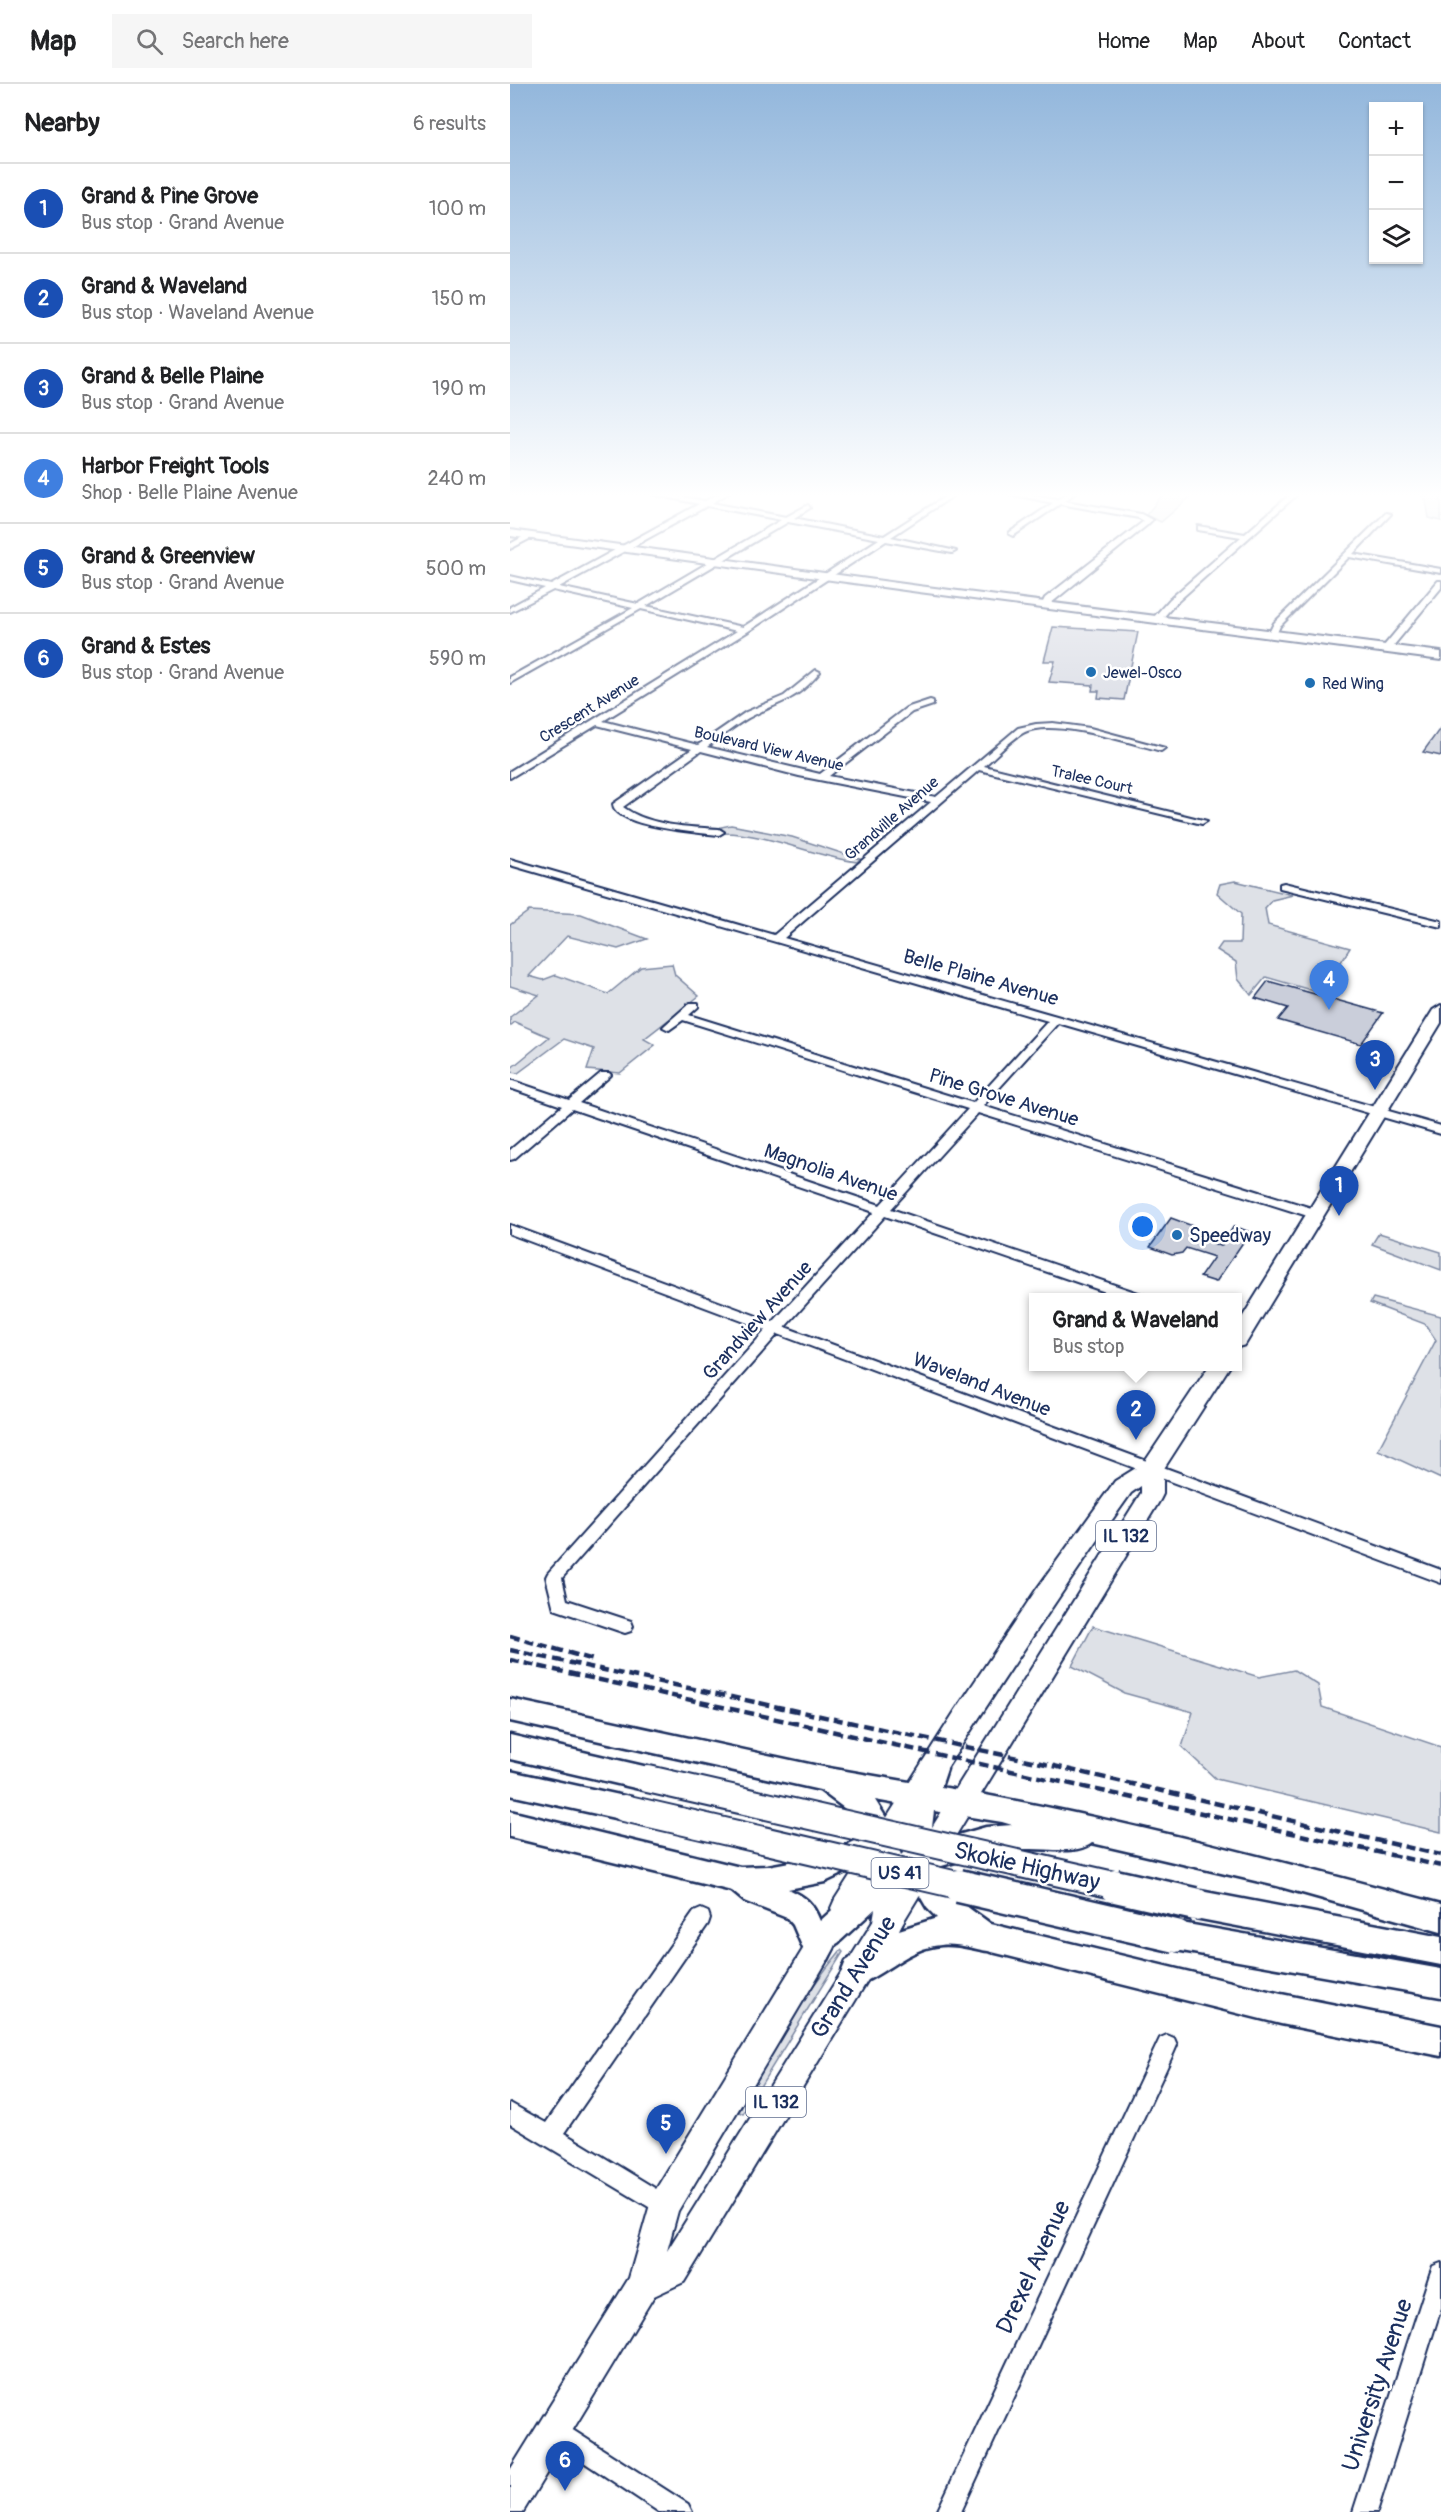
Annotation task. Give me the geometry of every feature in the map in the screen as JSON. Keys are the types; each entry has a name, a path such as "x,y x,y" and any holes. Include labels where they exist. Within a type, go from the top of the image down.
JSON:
{"highway":[{"path":"510,1711 823,1779 920,1794 962,1797 1106,1835 1277,1873 1441,1918"},
{"name":"Skokie Highway","path":"510,1747 1195,1904 1441,1951"},
{"path":"933,1769 920,1794 916,1825 923,1881 940,1904 962,1922 988,1938"},
{"path":"823,1779 866,1809 886,1842 891,1894 888,1922"},
{"name":"Skokie Highway","path":"510,1783 1176,1936 1441,1983"},
{"path":"510,1824 740,1880 768,1879 825,1869 886,1842 962,1797"},
{"path":"740,1880 754,1892 787,1902 797,1908 823,1941 889,1877 962,1846 1005,1838 1106,1835"},
{"path":"857,1971 896,1945 942,1931 988,1938 1281,2009 1441,2041"}],"main road":[{"path":"1040,605 1441,656"},
{"path":"1242,1332 1441,1011"},
{"name":"Grand Avenue","path":"933,1769 1044,1597 1122,1487 1152,1469 1217,1371"},
{"name":"Grand Avenue","path":"643,2284 673,2271 888,1922 962,1797 1152,1494 1152,1469"},
{"name":"Grand Avenue","path":"510,2501 643,2284 664,2205 823,1941 886,1842 920,1794"}],"street":[{"path":"638,605 744,630"},
{"name":"Crescent Avenue","path":"510,775 781,605"},
{"path":"1156,620 1169,605"},
{"path":"1272,634 1277,625 1297,605"},
{"path":"1386,649 1422,605"},
{"path":"510,680 641,606"},
{"path":"719,832 673,827 627,814 618,808 622,800 749,714 787,698 816,672"},
{"path":"822,777 909,710 930,703"},
{"name":"Boulevard View Avenue","path":"595,722 822,777 936,800"},
{"name":"Grandville Avenue","path":"777,939 936,800 1018,732 1029,727 1062,725 1161,748"},
{"name":"Tralee Court","path":"976,767 1202,821"},
{"path":"510,872 516,864"},
{"name":"Belle Plaine Avenue","path":"516,864 1441,1130"},
{"path":"1284,886 1441,924"},
{"path":"669,1027 694,1005"},
{"name":"Pine Grove Avenue","path":"681,1016 1316,1214"},
{"name":"Grandview Avenue","path":"625,1626 560,1604 554,1577 1056,1019"},
{"path":"510,1156 605,1075"},
{"name":"Magnolia Avenue","path":"510,1084 1124,1293"},
{"name":"Waveland Avenue","path":"510,1229 1441,1577"},
{"path":"549,2137 701,1918"},
{"name":"Drexel Avenue","path":"949,2512 1167,2045"},
{"path":"510,2113 664,2205"},
{"name":"University Avenue","path":"1365,2512 1437,2301 1441,2274"},
{"path":"553,2429 680,2512"}],"shaded area":[{"path":"731,825 792,837 860,859 857,862 840,859 757,837 723,833 721,827"},
{"path":"1235,881 1293,895 1272,900 1265,908 1268,925 1350,948 1321,993 1266,977 1251,995 1238,979 1236,962 1217,950 1222,943 1240,943 1241,914 1217,893 1220,884"},
{"path":"529,911 581,914 647,939 618,949 567,936 529,976 543,980 556,975 608,994 641,967 672,964 675,975 699,996 644,1039 655,1045 620,1073 587,1070 594,1049 564,1039 518,1073 510,1072 510,1069 549,1037 515,1022 510,1026 510,1017 539,995 510,986 510,925"},
{"path":"1379,1233 1441,1252 1441,1270 1372,1244"},
{"path":"1373,1298 1441,1316 1441,1479 1378,1450 1436,1340 1425,1324 1370,1303"},
{"path":"1093,1626 1259,1677 1294,1670 1318,1685 1322,1707 1441,1747 1441,1832 1216,1779 1182,1747 1193,1712 1124,1693 1072,1666"},
{"path":"841,1950 843,1952 743,2114 739,2112 798,2008"}],"building":[{"name":"Jewel-Osco","path":"1053,627 1138,632 1124,700 1098,698 1099,691 1092,691 1093,685 1049,682 1055,661 1044,661"},
{"path":"1441,727 1441,756 1423,752"},
{"path":"1268,981 1383,1013 1361,1044 1278,1020 1288,1008 1255,998"},
{"path":"1171,1218 1193,1226 1200,1239 1221,1246 1234,1226 1250,1232 1216,1282 1200,1277 1214,1257 1186,1248 1182,1253 1172,1255 1150,1247"}],"railway":[{"path":"510,1636 594,1660"},
{"path":"510,1650 1032,1761 1441,1855"},
{"path":"510,1660 1441,1866"}],"place":[{"name":"Jewel-Osco","path":"1091,672"},
{"name":"Red Wing","path":"1310,683"},
{"name":"Harbor Freight Tools","path":"1329,1010"},
{"name":"Grand & Belle Plaine","path":"1375,1090"},
{"name":"Grand & Pine Grove","path":"1339,1216"},
{"name":"Speedway","path":"1177,1235"},
{"name":"Grand & Waveland","path":"1136,1440"},
{"name":"Grand & Greenview","path":"666,2154"},
{"name":"Grand & Estes","path":"565,2491"}]}
